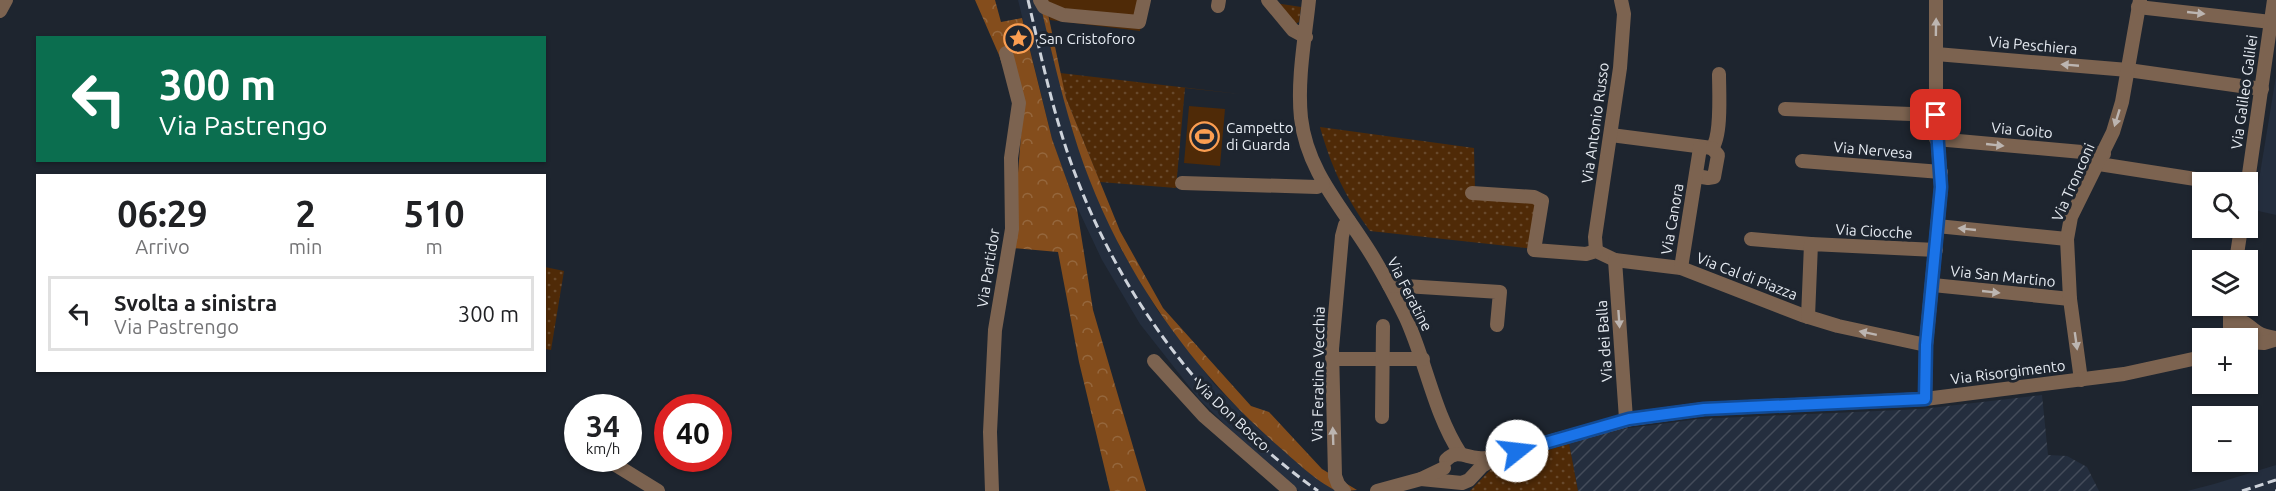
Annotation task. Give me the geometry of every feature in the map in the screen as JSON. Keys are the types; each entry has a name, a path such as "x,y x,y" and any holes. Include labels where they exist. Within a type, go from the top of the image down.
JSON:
{"street":[{"path":"0,11 6,0"},
{"path":"1040,0 1044,7 1063,15 1139,22 1144,0"},
{"path":"1268,0 1289,27 1299,35 1306,37"},
{"name":"Via Feratine","path":"1309,0 1300,93 1301,117 1311,158 1323,184 1366,245 1389,285 1423,358 1446,430 1464,455"},
{"path":"1621,0 1627,0"},
{"name":"Via Antonio Russo","path":"1596,251 1595,237 1611,135 1623,33 1621,0"},
{"path":"1925,399 1926,345 1941,172 1936,139 1936,0"},
{"name":"Via Galileo Galilei","path":"2249,172 2274,0"},
{"path":"2139,3 2271,22"},
{"name":"Via Tronconi","path":"2081,380 2070,299 2067,239 2072,217 2101,159 2122,102 2139,3"},
{"name":"Via Partidor","path":"992,491 990,432 994,330 1012,229 1011,158 1019,103 1006,53"},
{"name":"Via Peschiera","path":"1936,54 2128,70 2262,89"},
{"name":"Via Canora","path":"1706,148 1715,145 1719,74"},
{"path":"1785,109 1936,115"},
{"path":"1611,135 1706,148"},
{"name":"Via Goito","path":"1936,139 2101,159 2192,177"},
{"name":"Via Canora","path":"1680,268 1696,176 1706,148"},
{"name":"Via Canora","path":"1696,176 1714,177 1718,155 1706,148"},
{"name":"Via Nervesa","path":"1802,161 1941,172"},
{"path":"1182,183 1317,187 1323,184"},
{"name":"Via Cal di Piazza","path":"1472,193 1534,197 1542,201 1534,250 1586,254 1596,251 1615,260 1680,268 1808,317 1838,326 1926,345"},
{"name":"Via Feratine Vecchia","path":"1344,491 1335,476 1332,359 1342,236 1345,225 1349,221"},
{"path":"1938,226 2067,239"},
{"name":"Via Ciocche","path":"1751,239 1936,250"},
{"path":"1808,317 1811,244"},
{"name":"Via dei Balla","path":"1615,260 1626,420"},
{"path":"1389,285 1500,292 1497,325"},
{"name":"Via San Martino","path":"1933,285 2070,299"},
{"path":"1382,417 1383,326"},
{"path":"2258,335 2276,339"},
{"path":"1339,359 1423,358"},
{"name":"Via Risorgimento","path":"1377,491 1420,479 1445,464 1451,456 1464,455 1481,458 1498,456 1626,420 1704,409 1925,399 2124,374 2192,359"},
{"name":"Via Don Bosco","path":"1154,361 1204,416 1290,491"},
{"name":"Via Feratine","path":"1445,464 1446,430"},
{"path":"1464,455 1473,464 1472,476"},
{"name":"Via Risorgimento","path":"1420,479 1462,483 1498,456"},
{"path":"1445,464 1446,476 1452,482"},
{"path":"627,472 658,491"}],"shaded area":[{"path":"1018,0 1039,0 1073,132 1091,183 1121,249 1158,311 1215,385 1283,450 1336,491 1299,491 1268,467 1199,399 1140,324 1102,260 1070,192 1052,139"},
{"path":"1045,0 1144,0 1140,31 1050,20"},
{"path":"1275,3 1301,7 1299,22 1295,24"},
{"path":"1060,73 1240,94 1185,88 1176,188 1100,182 1066,98"},
{"path":"2276,76 2276,215 2258,211 2258,186"},
{"name":"Campetto di Guarda","path":"1189,106 1225,109 1220,166 1184,163"},
{"path":"1320,127 1474,148 1475,191 1548,198 1535,249 1370,231 1340,182"},
{"path":"546,267 564,271 551,350 546,349"},
{"path":"2042,395 2048,455 2067,456 2087,467 2099,491 1578,491 1569,443 1622,429 1699,419 1922,409"},
{"path":"1569,443 1578,491 1470,491 1492,468"},
{"path":"2276,465 2276,491 2187,491 2258,472"}],"green space":[{"path":"975,0 995,0 1001,22 1022,18 1052,139 1077,209 1093,310 1146,491 1110,491 1079,362 1058,252 1012,248 1022,123 999,55"},
{"path":"1039,0 1045,0 1066,98 1120,231 1163,308 1251,406 1269,412 1322,469 1357,490 1335,490 1320,481 1277,445 1210,378 1153,303 1107,221 1088,177 1068,116"}],"railway":[{"path":"1028,0 1051,97 1068,154 1087,204 1110,252 1137,299 1200,384 1236,422 1318,491"},
{"path":"2242,491 2276,480"}],"place":[{"name":"San Cristoforo","path":"1018,38"},
{"name":"Campetto di Guarda","path":"1205,136"}],"route":[{"path":"1517,451 1629,419 1704,409 1925,399 1926,345 1941,187 1936,115"}]}
